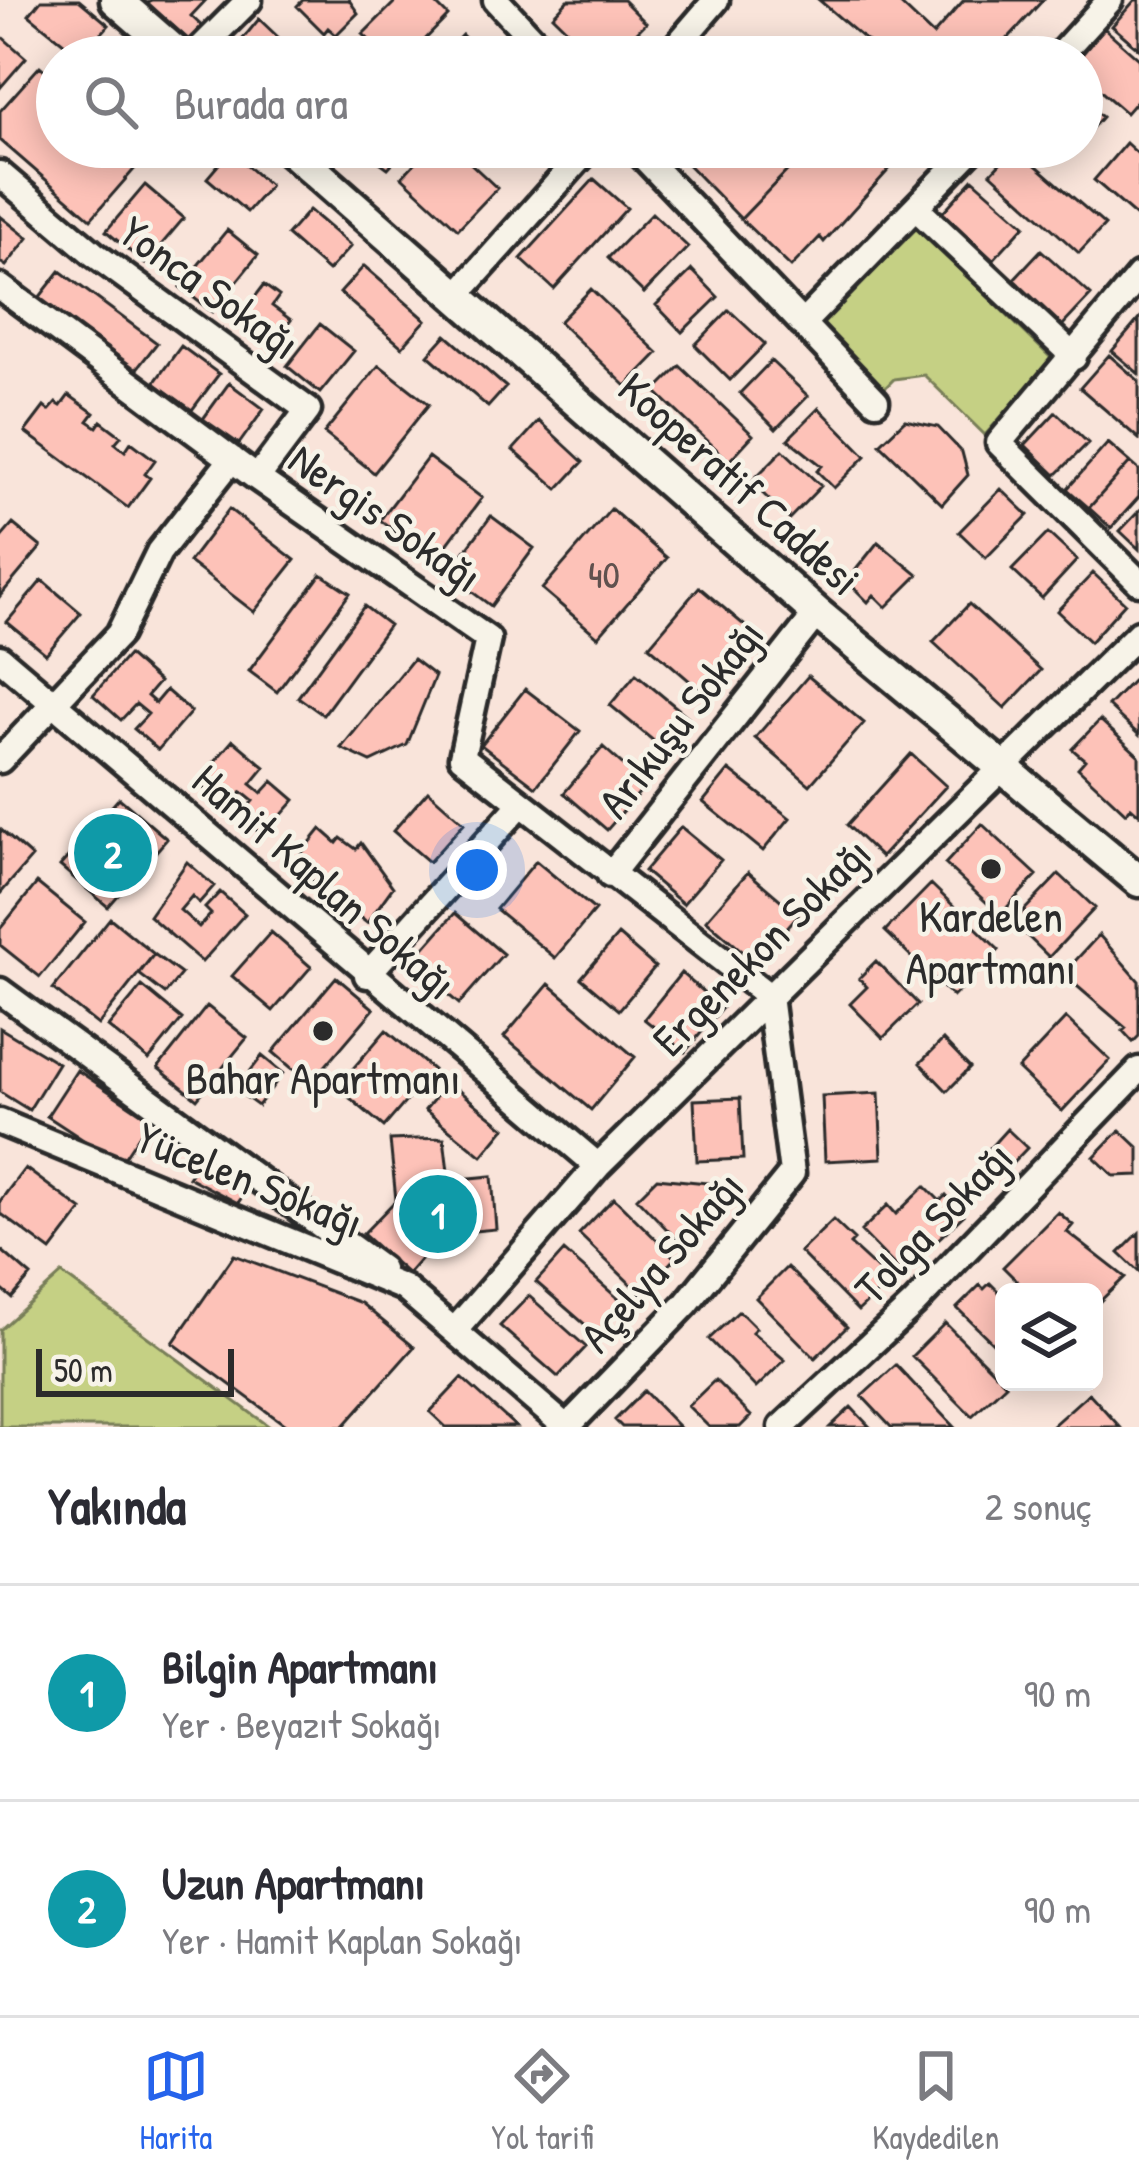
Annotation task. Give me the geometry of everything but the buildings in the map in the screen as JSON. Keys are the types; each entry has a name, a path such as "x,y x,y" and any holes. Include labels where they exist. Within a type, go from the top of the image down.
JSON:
{"street":[{"path":"116,0 157,36"},
{"path":"213,36 249,0"},
{"path":"496,0 529,36"},
{"path":"685,36 716,0"},
{"path":"1077,36 1110,0"},
{"name":"Kooperatif Caddesi","path":"312,168 817,613 1139,880"},
{"path":"459,293 571,168"},
{"path":"654,168 876,401"},
{"path":"802,324 955,168"},
{"name":"Yonca Sokağı","path":"0,174 94,254 308,410 257,478"},
{"path":"917,209 1074,357"},
{"path":"1139,276 999,443 1139,581"},
{"name":"Nergis Sokağı","path":"0,287 257,478 488,639 462,757 770,997"},
{"path":"0,760 119,634 159,552 232,459"},
{"name":"Arıkuşu Sokağı","path":"610,875 817,613"},
{"name":"Ergenekon Sokağı","path":"454,1330 598,1166 1139,633"},
{"name":"Hamit Kaplan Sokağı","path":"0,658 598,1166"},
{"path":"368,975 520,805"},
{"path":"0,991 404,1288"},
{"name":"Açelya Sokağı","path":"567,1427 686,1304 792,1173 770,997"},
{"name":"Tolga Sokağı","path":"782,1427 913,1305 1139,1070"},
{"name":"Yücelen Sokağı","path":"0,1122 404,1288 567,1427"}],"green space":[{"path":"917,228 1052,359 985,435 924,375 894,379 880,393 818,327"},
{"path":"62,1274 270,1427 0,1427 0,1330"}],"place":[{"name":"Uzun Apartmanı","path":"113,853"},
{"name":"Kardelen Apartmanı","path":"991,869"},
{"name":"Bahar Apartmanı","path":"323,1031"},
{"name":"Bilgin Apartmanı","path":"438,1214"}]}
